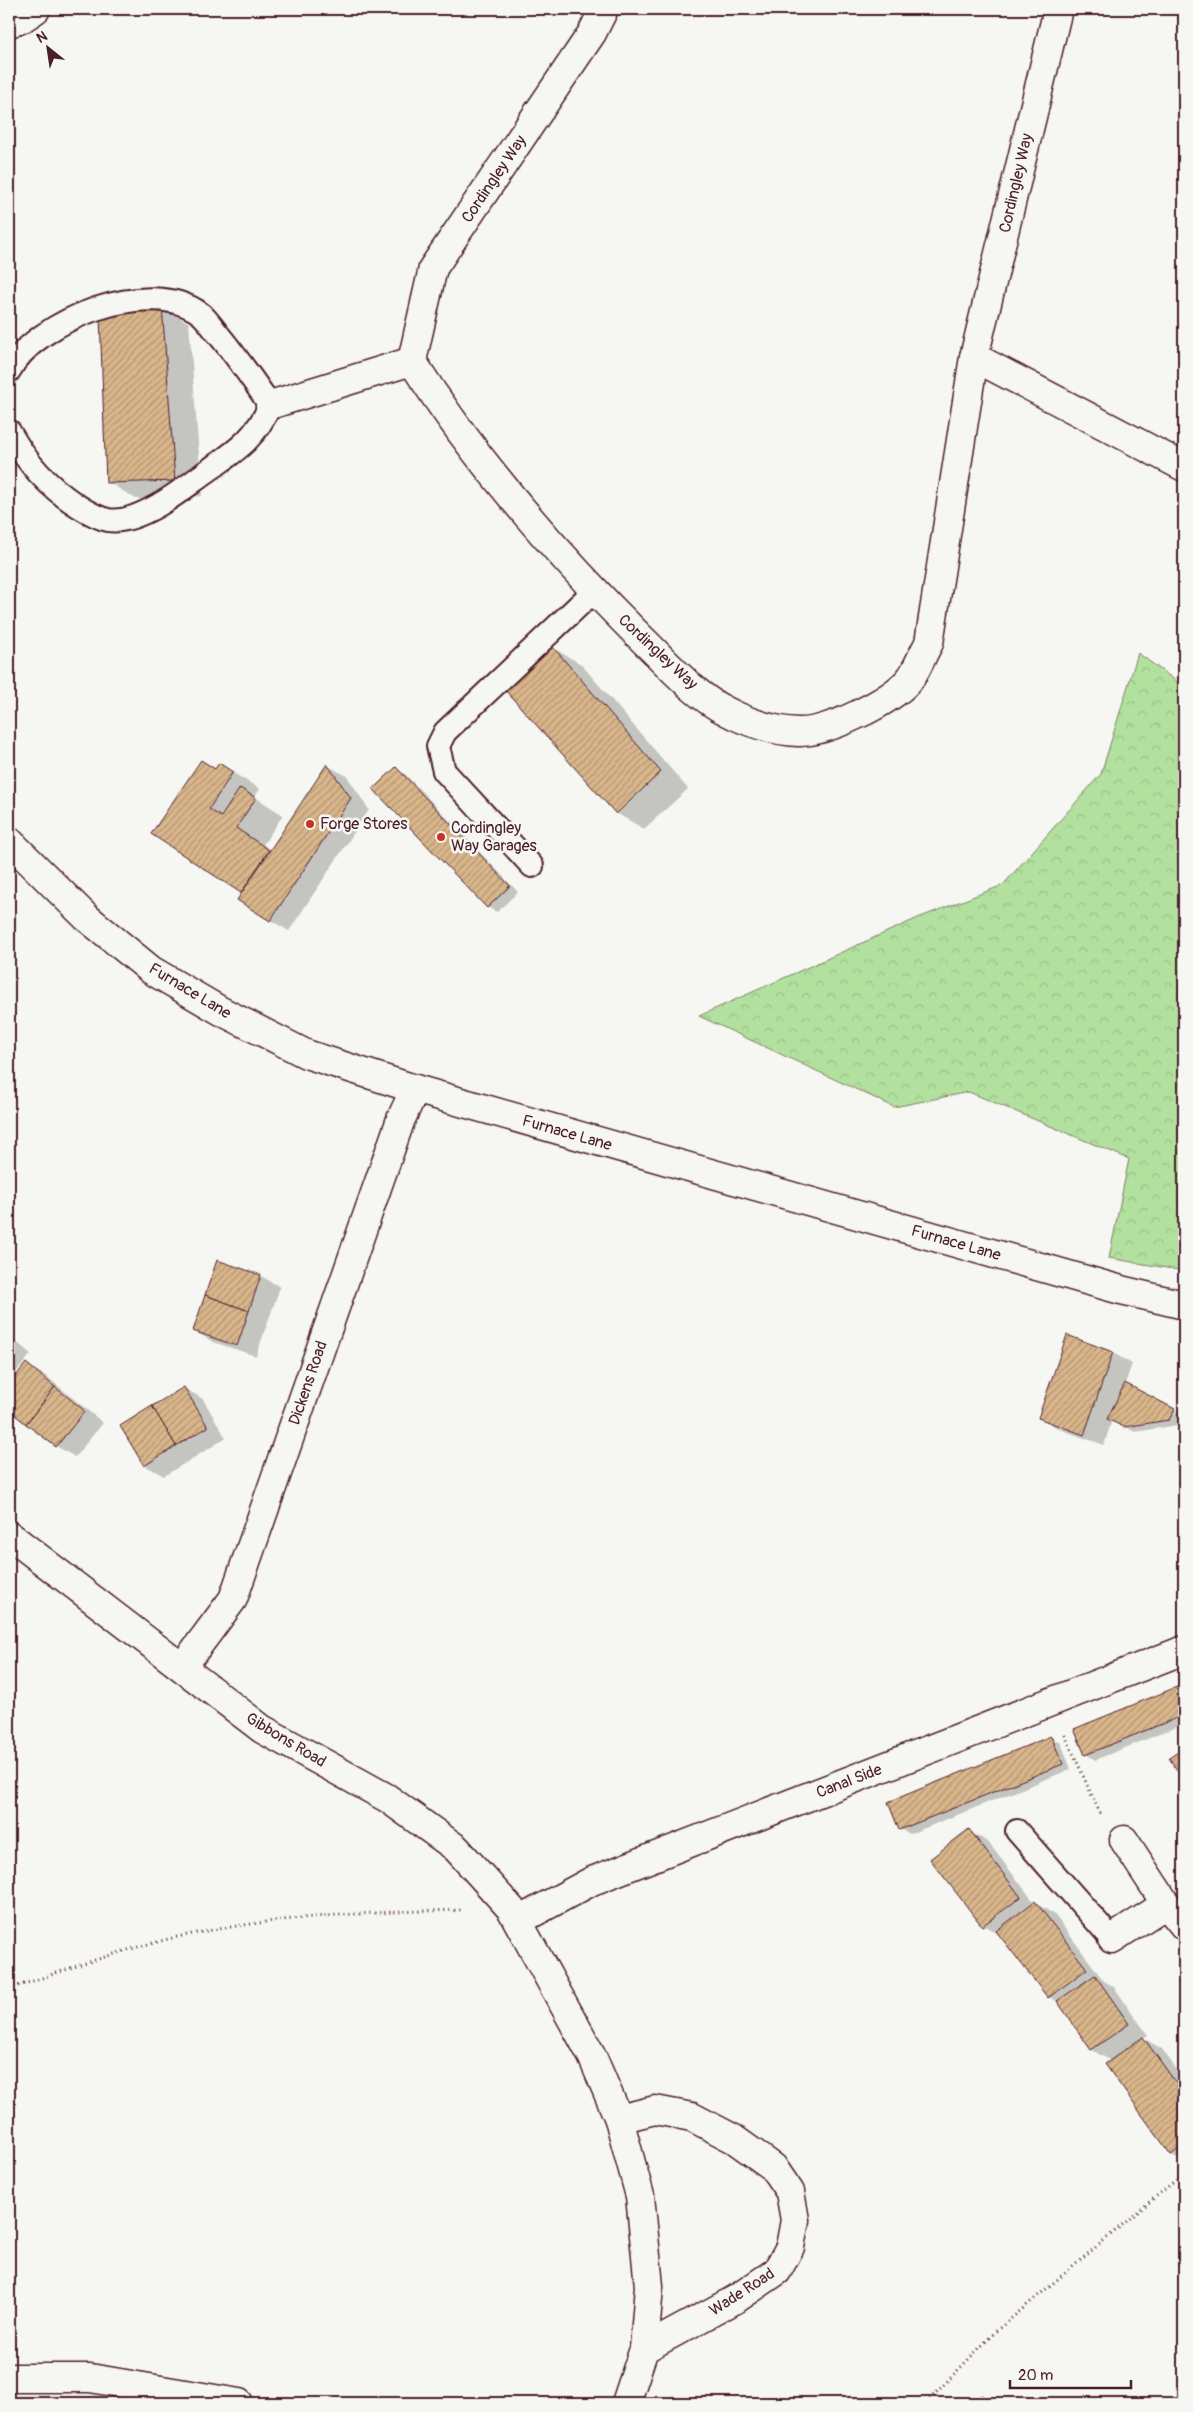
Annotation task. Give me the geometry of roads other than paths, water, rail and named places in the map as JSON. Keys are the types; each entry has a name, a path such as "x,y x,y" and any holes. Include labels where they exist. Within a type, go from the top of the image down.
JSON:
{"street":[{"path":"9,23 21,19 36,9"},
{"name":"Cordingley Way","path":"604,9 592,33 434,268 412,361 443,409 475,452 594,591 682,679 725,711 764,726 800,732 839,722 880,704 909,680 929,643 974,357 1058,9"},
{"path":"974,357 1184,467"},
{"path":"270,405 412,361"},
{"name":"Furnace Lane","path":"9,841 86,917 151,970 222,1011 306,1054 415,1090 1121,1290 1184,1306"},
{"name":"Dickens Road","path":"183,1666 233,1598 398,1129 415,1090"},
{"name":"Gibbons Road","path":"10,1540 183,1666 262,1729 387,1798 456,1848 514,1915"},
{"name":"Canal Side","path":"514,1915 592,1882 1184,1650"},
{"path":"1124,1840 1166,1904 1184,1926"},
{"path":"1112,1939 1166,1904"},
{"path":"514,1915 592,2056 619,2119 640,2196 649,2286 644,2349 626,2403"},
{"name":"Wade Road","path":"619,2119 655,2110 692,2118 734,2139 773,2167 790,2192 795,2220 790,2247 777,2271 736,2299 644,2349"},
{"path":"9,2378 90,2378 239,2403"}],"lane":[{"path":"9,371 13,362 36,339 67,320 115,303 150,299 180,303 201,314 241,361 270,405 262,423 247,442 185,488 148,512 109,521 88,512 56,491 23,456 9,431"},
{"path":"532,866 444,771 438,746 445,732 594,591"},
{"path":"1017,1831 1112,1939"}],"place":[{"name":"Forge Stores","path":"310,824"},
{"name":"Cordingley Way Garages","path":"441,837"}]}
